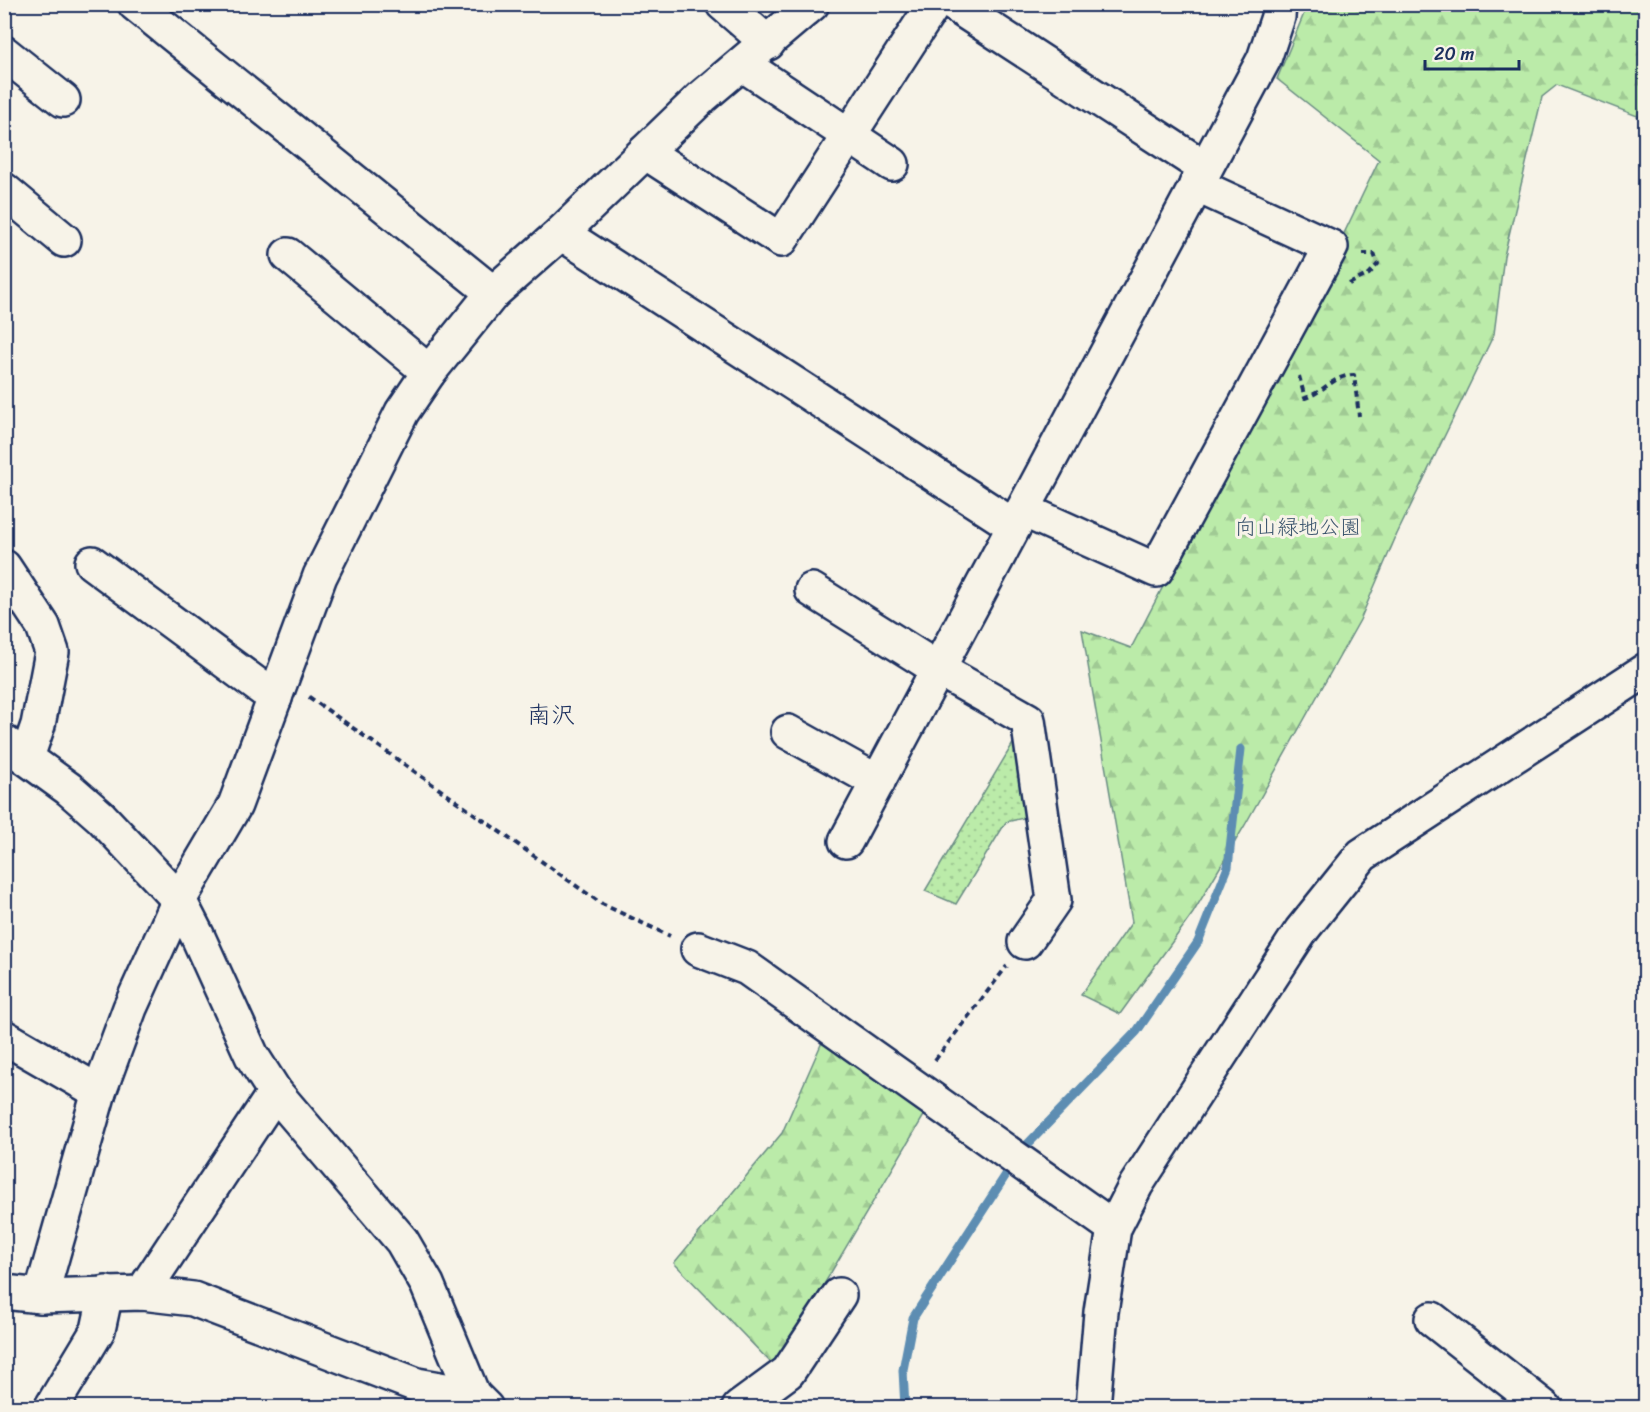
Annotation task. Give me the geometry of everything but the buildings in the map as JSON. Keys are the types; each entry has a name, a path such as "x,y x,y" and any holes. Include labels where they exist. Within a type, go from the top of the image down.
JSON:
{"street":[{"path":"135,4 493,293"},
{"path":"723,4 768,43"},
{"path":"41,1296 99,1092 130,1008 178,900 235,805 320,576 339,533 402,412 429,372 493,293 561,233 702,97 812,4"},
{"path":"645,152 781,240 934,4"},
{"path":"561,233 1018,518 1156,570 1331,247 1200,176 953,4"},
{"path":"846,841 1263,59 1278,17 1279,4"},
{"path":"4,53 63,100"},
{"path":"742,64 892,164"},
{"path":"4,190 64,240"},
{"path":"288,255 429,372"},
{"path":"92,563 278,689"},
{"path":"4,567 43,626 52,652 38,725 16,749 101,817 178,900 198,937 252,1056 275,1092 402,1240 416,1261 473,1403"},
{"path":"812,590 938,669 1028,720 1054,900 1025,942"},
{"path":"1093,1407 1101,1312 1114,1228 1136,1185 1301,931 1362,855 1646,670"},
{"path":"788,732 878,782"},
{"path":"698,949 747,968 1114,1228"},
{"path":"4,1036 99,1092"},
{"path":"142,1293 275,1092"},
{"path":"4,1292 41,1296 142,1293 193,1299 417,1385 473,1403"},
{"path":"51,1407 98,1330 106,1293"},
{"path":"739,1407 788,1372 839,1295"},
{"path":"1432,1318 1545,1407"}],"path":[{"path":"1275,351 1296,366 1305,398 1319,394 1341,375 1354,375 1359,416"},
{"path":"278,689 378,744 602,904 698,949"},
{"path":"915,1086 1025,942"}],"green space":[{"name":"向山緑地公園","path":"1301,5 1645,5 1645,119 1557,85 1542,97 1504,256 1494,334 1397,534 1360,620 1193,913 1120,1014 1081,995 1132,922 1082,630 1131,648 1316,292 1379,160 1277,79 1305,11"},
{"path":"1024,725 1037,815 1006,822 956,904 925,891"},
{"path":"826,1033 932,1102 775,1367 674,1263 782,1133"}],"waterway":[{"path":"905,1408 903,1370 913,1318 1022,1150 1137,1031 1198,942 1228,867 1241,749"}],"district":[{"name":"南沢","path":"551,715"}]}
